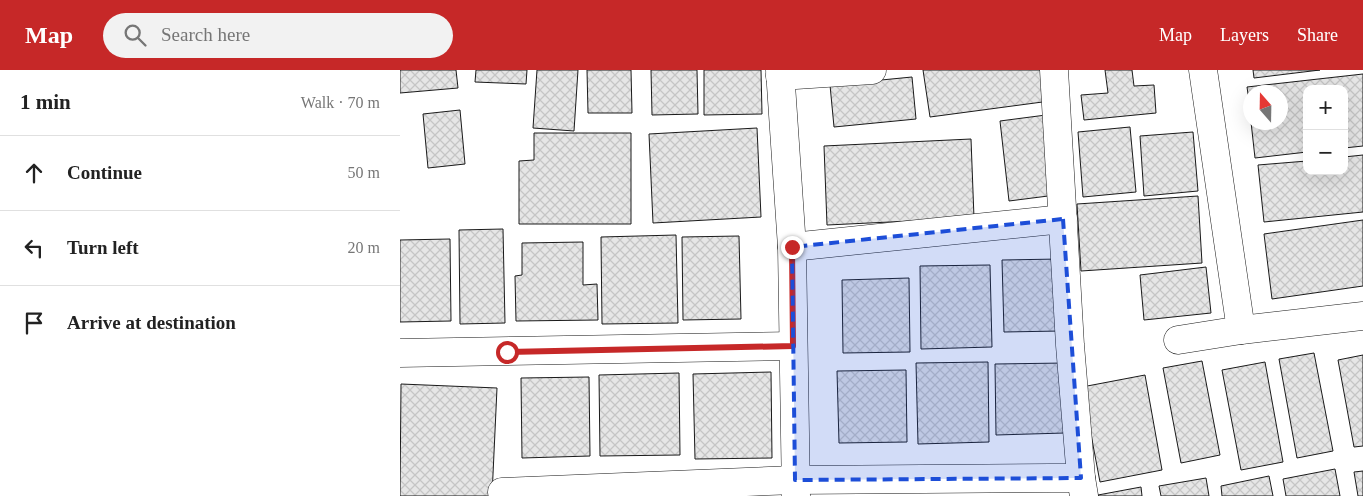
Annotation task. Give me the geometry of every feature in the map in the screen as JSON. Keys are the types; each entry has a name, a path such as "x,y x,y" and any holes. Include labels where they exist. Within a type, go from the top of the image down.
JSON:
{"street":[{"path":"795,488 792,247 780,73 872,70"},
{"path":"502,492 1082,487 1070,345 1054,70"},
{"path":"1203,70 1241,330"},
{"path":"792,247 1063,219"},
{"path":"1178,340 1241,330 1363,316"},
{"path":"400,353 793,346"}],"highlighted area":[{"path":"1063,219 1081,478 795,480 792,247"}],"building":[{"path":"400,70 456,70 458,88 400,93"},
{"path":"476,70 527,70 526,84 475,82"},
{"path":"537,70 578,70 574,131 533,128"},
{"path":"587,70 631,70 632,113 588,113"},
{"path":"651,70 697,70 698,114 652,115"},
{"path":"704,70 761,70 762,114 704,115"},
{"path":"923,70 1046,70 1050,101 930,117"},
{"path":"1105,70 1132,70 1134,86 1154,85 1156,113 1084,120 1081,95 1108,93"},
{"path":"1253,70 1320,70 1254,78"},
{"path":"1363,74 1363,146 1348,148 1348,85 1303,85 1303,152 1255,158 1252,130 1288,130 1288,85 1265,85"},
{"path":"912,77 916,119 834,127 830,85"},
{"path":"460,110 465,164 428,168 423,114"},
{"path":"1046,115 1056,195 1009,201 1000,121"},
{"path":"1130,127 1136,192 1083,197 1078,132"},
{"path":"757,128 761,217 653,223 649,134"},
{"path":"1193,132 1198,191 1144,196 1140,136"},
{"path":"534,133 631,133 631,224 519,224 519,161 534,160"},
{"path":"971,139 974,218 827,225 824,146"},
{"path":"1363,155 1363,212 1264,222 1258,165 1303,161 1303,175 1348,175 1348,157"},
{"path":"1198,196 1202,263 1081,271 1077,204"},
{"path":"1363,220 1363,286 1272,299 1264,234"},
{"path":"503,229 505,323 460,324 459,230"},
{"path":"676,235 678,323 602,324 601,237"},
{"path":"739,236 741,319 683,320 682,237"},
{"path":"450,239 451,321 400,322 400,240"},
{"path":"583,242 583,285 597,284 598,320 516,321 515,276 522,275 522,243"},
{"path":"1060,259 1061,331 1004,332 1002,260"},
{"path":"990,265 992,347 921,349 920,266"},
{"path":"1206,267 1211,313 1144,320 1140,275"},
{"path":"909,278 910,352 843,353 842,280"},
{"path":"1314,353 1333,451 1297,458 1279,359"},
{"path":"1363,355 1363,446 1354,447 1338,360"},
{"path":"1202,361 1220,455 1181,463 1163,368"},
{"path":"988,362 989,442 918,444 916,363"},
{"path":"1265,362 1283,462 1241,470 1222,370"},
{"path":"1065,363 1065,433 996,435 995,364"},
{"path":"906,370 907,442 839,443 837,371"},
{"path":"771,372 772,458 695,459 693,374"},
{"path":"679,373 680,455 600,456 599,375"},
{"path":"1145,375 1162,470 1100,482 1082,387"},
{"path":"589,377 590,456 522,458 521,378"},
{"path":"401,384 497,388 492,496 400,496"},
{"path":"1335,469 1340,496 1286,496 1283,479"},
{"path":"1363,471 1363,496 1358,496 1354,472"},
{"path":"1269,476 1273,496 1222,496 1221,486"},
{"path":"1206,478 1209,496 1161,496 1159,486"},
{"path":"1141,487 1142,496 1098,496 1098,495"}],"route":[{"path":"507,352 793,346 792,247"}]}
